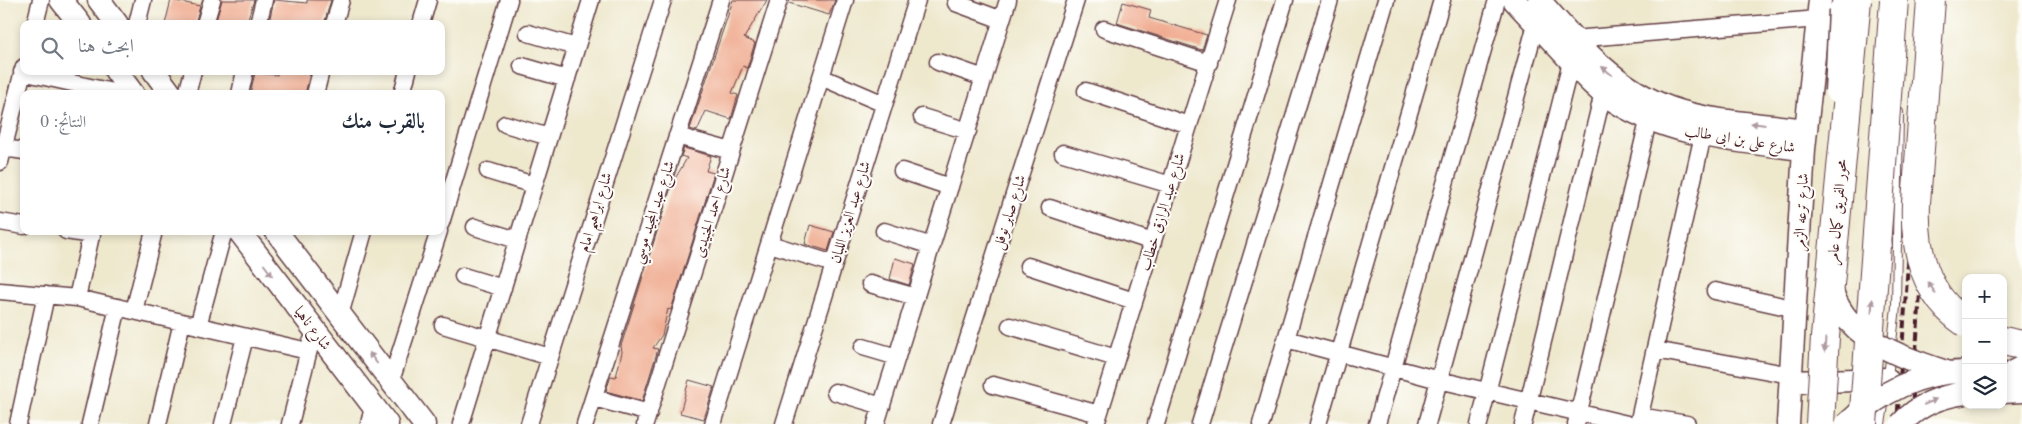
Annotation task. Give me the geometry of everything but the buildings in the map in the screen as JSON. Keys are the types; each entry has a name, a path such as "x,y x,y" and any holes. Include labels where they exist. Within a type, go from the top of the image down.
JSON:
{"highway":[{"path":"1863,424 1894,0"},
{"path":"1931,0 1916,203 1916,235 1918,251 1928,280 1950,311 1962,320"},
{"name":"محور الفريق كمال عامر","path":"1820,424 1846,3"},
{"path":"2007,342 2022,345"}],"main road":[{"path":"61,0 77,20"},
{"path":"99,0 114,20"},
{"name":"شارع على بن ابى طالب","path":"1514,0 1586,79 1617,103 1675,129 1703,135 1806,139"},
{"name":"شارع على بن ابى طالب","path":"1539,0 1573,39 1614,78 1670,108 1806,139"},
{"path":"1846,3 1828,249 1831,288 1849,321 1881,346 1902,356 1956,372"},
{"name":"شارع ترعه الزمر","path":"1788,424 1806,139 1820,10"},
{"path":"157,75 168,90"},
{"name":"شارع ناهيا","path":"242,235 316,341 371,415 387,424"},
{"name":"شارع ناهيا","path":"279,235 424,424"},
{"path":"316,341 344,320"},
{"path":"1847,424 1869,404 1886,392 1910,382 1956,372"},
{"path":"1791,379 1887,379"},
{"path":"1901,424 1924,405 1942,397 1962,394"}],"street":[{"path":"36,20 41,0"},
{"path":"138,20 143,0"},
{"path":"206,20 212,0"},
{"path":"259,20 264,0"},
{"path":"335,20 341,0"},
{"path":"422,20 428,0"},
{"path":"445,210 509,0"},
{"path":"461,424 591,0"},
{"name":"شارع ابراهيم امام","path":"529,424 663,0"},
{"name":"شارع عبد المجيد موسي","path":"585,424 721,0"},
{"name":"شارع احمد الجنيدى","path":"647,418 778,0"},
{"path":"713,424 845,0"},
{"name":"شارع عبد العزيز اللبان","path":"784,424 917,0"},
{"path":"876,424 1008,0"},
{"name":"شارع صابر نوفل","path":"941,424 1076,0"},
{"path":"1156,424 1285,0"},
{"path":"1200,424 1330,0"},
{"path":"1261,424 1386,0"},
{"path":"1318,424 1442,0"},
{"path":"1377,424 1497,0"},
{"name":"شارع عبد الرازق خطاب","path":"1097,419 1171,185 1208,63 1224,1"},
{"path":"956,3 1002,20"},
{"path":"1573,39 1820,10"},
{"path":"1427,424 1536,24"},
{"path":"1104,30 1208,63"},
{"path":"528,33 576,47"},
{"path":"938,62 984,78"},
{"path":"1480,424 1571,62"},
{"path":"522,66 566,79"},
{"path":"20,152 2,155 22,75"},
{"path":"53,75 124,87"},
{"path":"188,90 192,75"},
{"path":"241,90 245,75"},
{"path":"316,90 320,75"},
{"path":"403,90 407,75"},
{"path":"821,77 884,104"},
{"path":"1086,91 1189,125"},
{"path":"1523,424 1603,94"},
{"path":"922,117 968,131"},
{"path":"1577,418 1649,117"},
{"path":"505,124 549,137"},
{"path":"1638,424 1703,135"},
{"path":"677,136 731,151"},
{"path":"1063,154 1171,185"},
{"path":"488,171 534,186"},
{"path":"902,171 950,187"},
{"path":"1050,208 1153,242"},
{"path":"0,222 20,225"},
{"path":"475,227 517,240"},
{"path":"884,231 932,246"},
{"path":"77,298 92,235"},
{"path":"90,424 126,309 153,235"},
{"path":"198,326 223,235"},
{"path":"344,320 363,235"},
{"path":"391,381 438,235"},
{"path":"770,244 834,264"},
{"path":"1028,266 1134,301"},
{"path":"462,276 503,288"},
{"path":"870,284 916,297"},
{"path":"0,291 77,298 245,337 316,341 290,424"},
{"path":"1715,291 1769,310 1796,310"},
{"path":"18,424 46,295"},
{"path":"158,424 182,322"},
{"path":"444,325 550,357"},
{"path":"1010,326 1116,358"},
{"path":"223,424 245,337"},
{"path":"1286,338 1439,380 1529,401 1577,418 1627,424"},
{"path":"863,347 897,357"},
{"path":"1655,350 1791,379"},
{"path":"993,385 1097,419"},
{"path":"835,392 882,406"},
{"path":"594,398 647,418"},
{"path":"1638,424 1651,418 1687,424"}],"lane":[{"path":"1896,297 1900,105"},
{"path":"1881,424 1896,297 1907,178"}],"railway":[{"path":"1897,424 1926,0"},
{"path":"1911,424 1940,0"}]}
